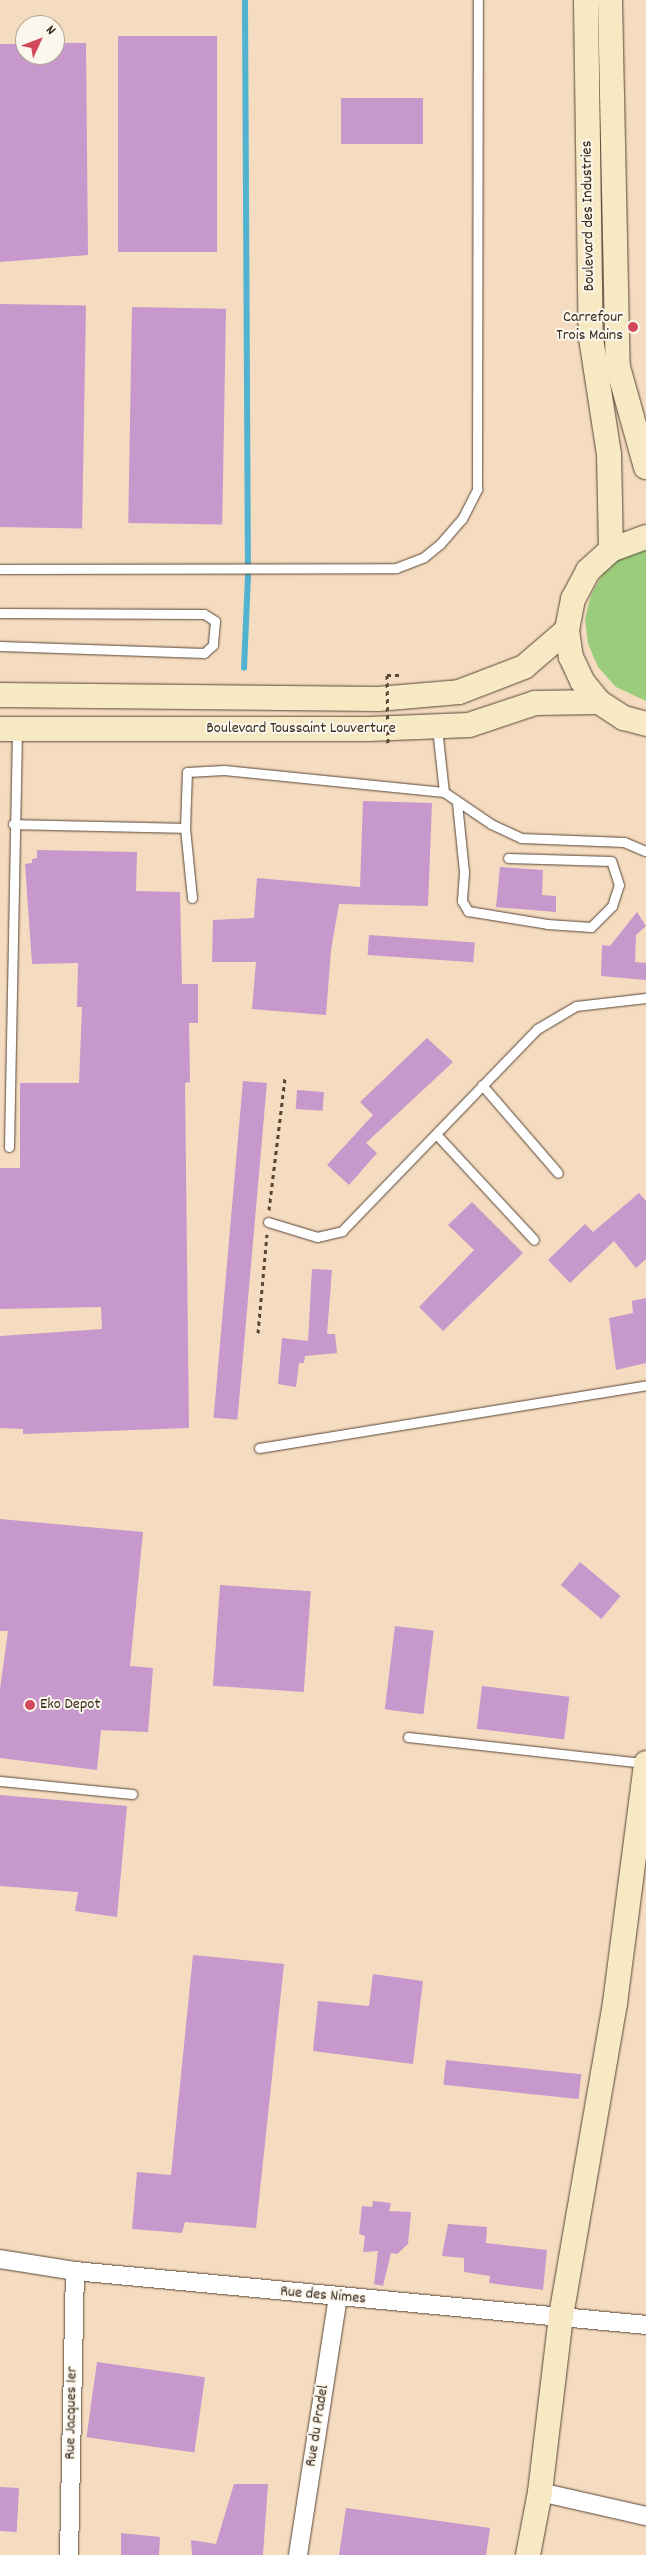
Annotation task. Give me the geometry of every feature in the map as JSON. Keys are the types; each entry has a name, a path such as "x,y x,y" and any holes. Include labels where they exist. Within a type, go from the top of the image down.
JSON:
{"main road":[{"name":"Boulevard des Industries","path":"586,0 591,338 609,454 611,550"},
{"name":"Boulevard des Industries","path":"610,0 618,368 646,467"},
{"path":"646,537 611,550 588,571 573,599 567,630 571,656 582,681 599,702 624,718 646,724"},
{"name":"Boulevard Toussaint Louverture","path":"0,695 378,699 459,692 524,667 567,630"},
{"name":"Boulevard Toussaint Louverture","path":"9,729 368,729 469,725 535,703 599,702"},
{"path":"528,2555 540,2492 561,2316 615,2003 646,1763"}],"street":[{"name":"Rue des Nimes","path":"0,2258 75,2271 338,2298 561,2316 646,2325"},
{"name":"Rue Jacques 1er","path":"69,2555 75,2271"},
{"name":"Rue du Pradel","path":"298,2555 338,2298"},
{"path":"540,2492 646,2516"}],"lane":[{"path":"0,569 396,568 424,557 440,544 462,519 477,489 478,0"},
{"path":"0,613 204,614 215,621 213,645 204,653 0,646"},
{"path":"437,726 444,792"},
{"path":"9,729 13,824 9,1147"},
{"path":"192,898 185,828 188,772 224,770 444,792 491,824 521,838 624,842 645,851"},
{"path":"458,803 464,872 462,901 468,911 547,924 592,927 612,906 619,885 611,861 508,858"},
{"path":"13,824 185,828"},
{"path":"268,1222 318,1237 342,1231 482,1084 506,1065 537,1029 576,1006 646,998"},
{"path":"482,1084 558,1173"},
{"path":"436,1134 534,1240"},
{"path":"259,1448 646,1385"},
{"path":"408,1737 646,1763"},
{"path":"0,1782 132,1794"}],"path":[{"path":"387,674 388,745"},
{"path":"258,1333 284,1077"}],"green space":[{"path":"646,547 646,701 616,687 598,667 588,644 585,619 591,595 603,573 622,557"}],"building":[{"path":"118,36 217,36 217,252 118,252"},
{"path":"65,43 86,43 88,255 0,262 0,44 15,44 15,65 65,65"},
{"path":"341,98 423,98 423,144 341,144"},
{"path":"0,304 86,306 82,528 0,527"},
{"path":"132,307 226,309 222,525 128,523"},
{"path":"363,801 432,803 428,906 339,904 331,950 326,1015 252,1009 256,962 212,962 213,920 254,918 257,878 360,887"},
{"path":"37,850 137,852 136,891 180,892 182,984 198,984 198,1023 189,1023 190,1082 185,1083 189,1428 23,1434 23,1429 0,1428 0,1336 102,1329 101,1307 0,1309 0,1168 20,1168 20,1083 79,1083 82,1007 77,1007 78,963 32,964 25,864 32,863 32,859 37,858"},
{"path":"500,867 543,870 542,895 556,896 556,912 496,907"},
{"path":"637,912 646,926 636,935 635,962 646,963 646,980 601,976 602,945 610,946"},
{"path":"369,935 475,942 473,962 368,955"},
{"path":"427,1038 453,1062 366,1143 377,1153 349,1185 327,1165 373,1115 360,1102"},
{"path":"243,1081 267,1083 237,1420 214,1418"},
{"path":"297,1090 324,1092 323,1111 296,1109"},
{"path":"639,1193 646,1201 646,1259 636,1268 614,1241 570,1283 548,1260 585,1224 593,1232"},
{"path":"472,1202 523,1253 443,1331 419,1307 474,1250 448,1225"},
{"path":"312,1269 332,1270 327,1334 335,1334 337,1353 305,1356 304,1363 299,1363 296,1387 278,1384 282,1338 308,1341"},
{"path":"646,1298 646,1363 616,1370 609,1318 633,1313 632,1301"},
{"path":"0,1519 143,1532 130,1666 153,1668 148,1732 101,1730 97,1770 0,1758 0,1689 8,1631 0,1631"},
{"path":"580,1562 621,1596 601,1619 561,1585"},
{"path":"220,1585 311,1591 304,1692 213,1686"},
{"path":"395,1626 434,1631 423,1714 385,1709"},
{"path":"482,1686 569,1697 564,1739 477,1729"},
{"path":"0,1795 127,1806 117,1917 75,1911 78,1892 0,1886"},
{"path":"193,1955 284,1964 256,2228 185,2222 182,2233 132,2229 137,2172 171,2175"},
{"path":"373,1974 423,1981 413,2064 313,2051 318,2001 369,2006"},
{"path":"446,2060 581,2074 579,2099 443,2085"},
{"path":"373,2201 391,2203 389,2211 411,2212 408,2244 397,2254 391,2253 383,2286 374,2284 378,2251 363,2252 365,2236 359,2234 362,2206 372,2207"},
{"path":"448,2224 487,2227 486,2243 547,2250 543,2290 489,2283 490,2276 464,2272 464,2258 442,2256"},
{"path":"97,2362 205,2377 194,2452 86,2437"},
{"path":"234,2484 268,2484 263,2555 192,2555 191,2540 216,2544"},
{"path":"0,2487 19,2488 17,2532 0,2531"},
{"path":"346,2508 490,2528 486,2555 339,2555"},
{"path":"121,2533 160,2537 159,2555 121,2555"}],"waterway":[{"path":"244,668 248,578 245,0"}],"place":[{"name":"Carrefour Trois Mains","path":"633,327"},
{"name":"Eko Depot","path":"30,1705"}]}
